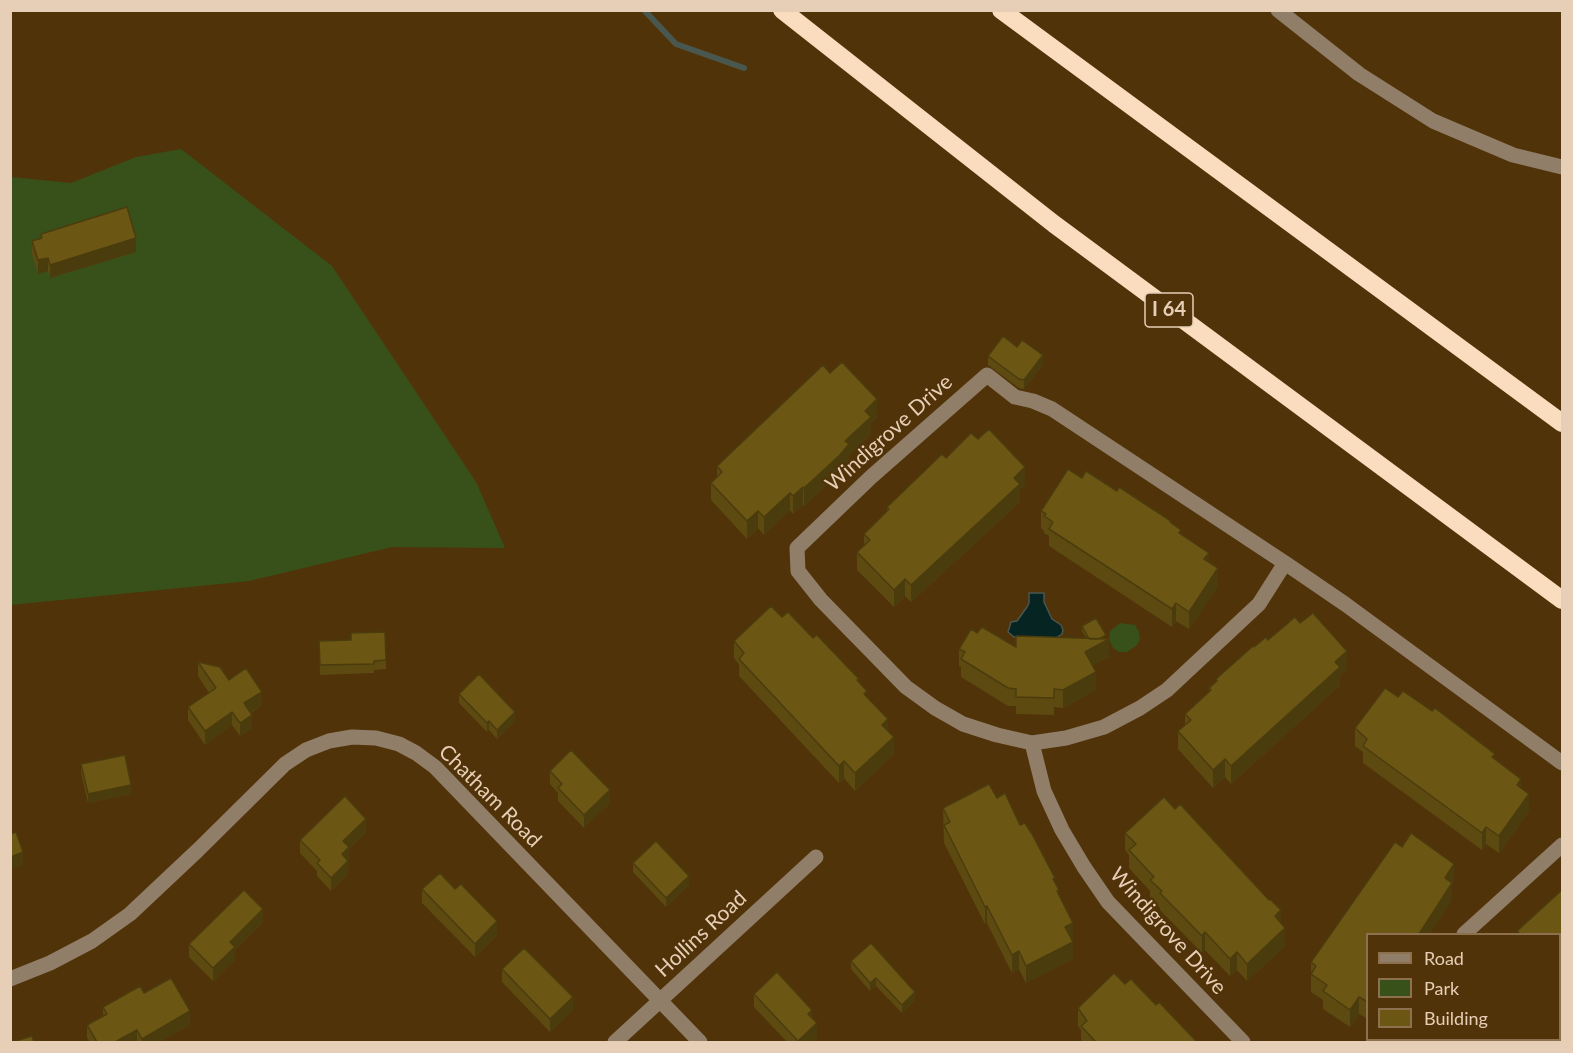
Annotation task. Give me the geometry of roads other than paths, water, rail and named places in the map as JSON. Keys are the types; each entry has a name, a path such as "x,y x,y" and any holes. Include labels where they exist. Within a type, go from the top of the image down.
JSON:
{"highway":[{"name":"I 64","path":"782,10 1054,224 1563,600"},
{"path":"1001,10 1563,423"}],"street":[{"path":"1278,10 1359,74 1433,121 1513,155 1563,167"},
{"name":"Windigrove Drive","path":"1286,563 1259,604 1167,690 1140,708 1104,727 1066,738 1032,743 963,724 906,687 821,600 798,571 797,548 871,477 987,375 1015,397 1034,401 1052,409 1286,563 1563,763"},
{"name":"Chatham Road","path":"10,979 50,963 92,941 130,914 285,764 313,747 329,741 352,737 376,738 399,744 435,766 700,1042"},
{"name":"Windigrove Drive","path":"1032,743 1044,791 1062,831 1108,902 1243,1042"},
{"path":"1465,933 1563,846"},
{"name":"Hollins Road","path":"615,1042 816,856"}],"water":[{"path":"1029,593 1044,593 1044,602 1052,619 1061,625 1062,634 1056,638 1014,637 1008,632 1011,622 1017,621 1027,607"}],"waterway":[{"path":"644,10 676,44 744,68"}]}
